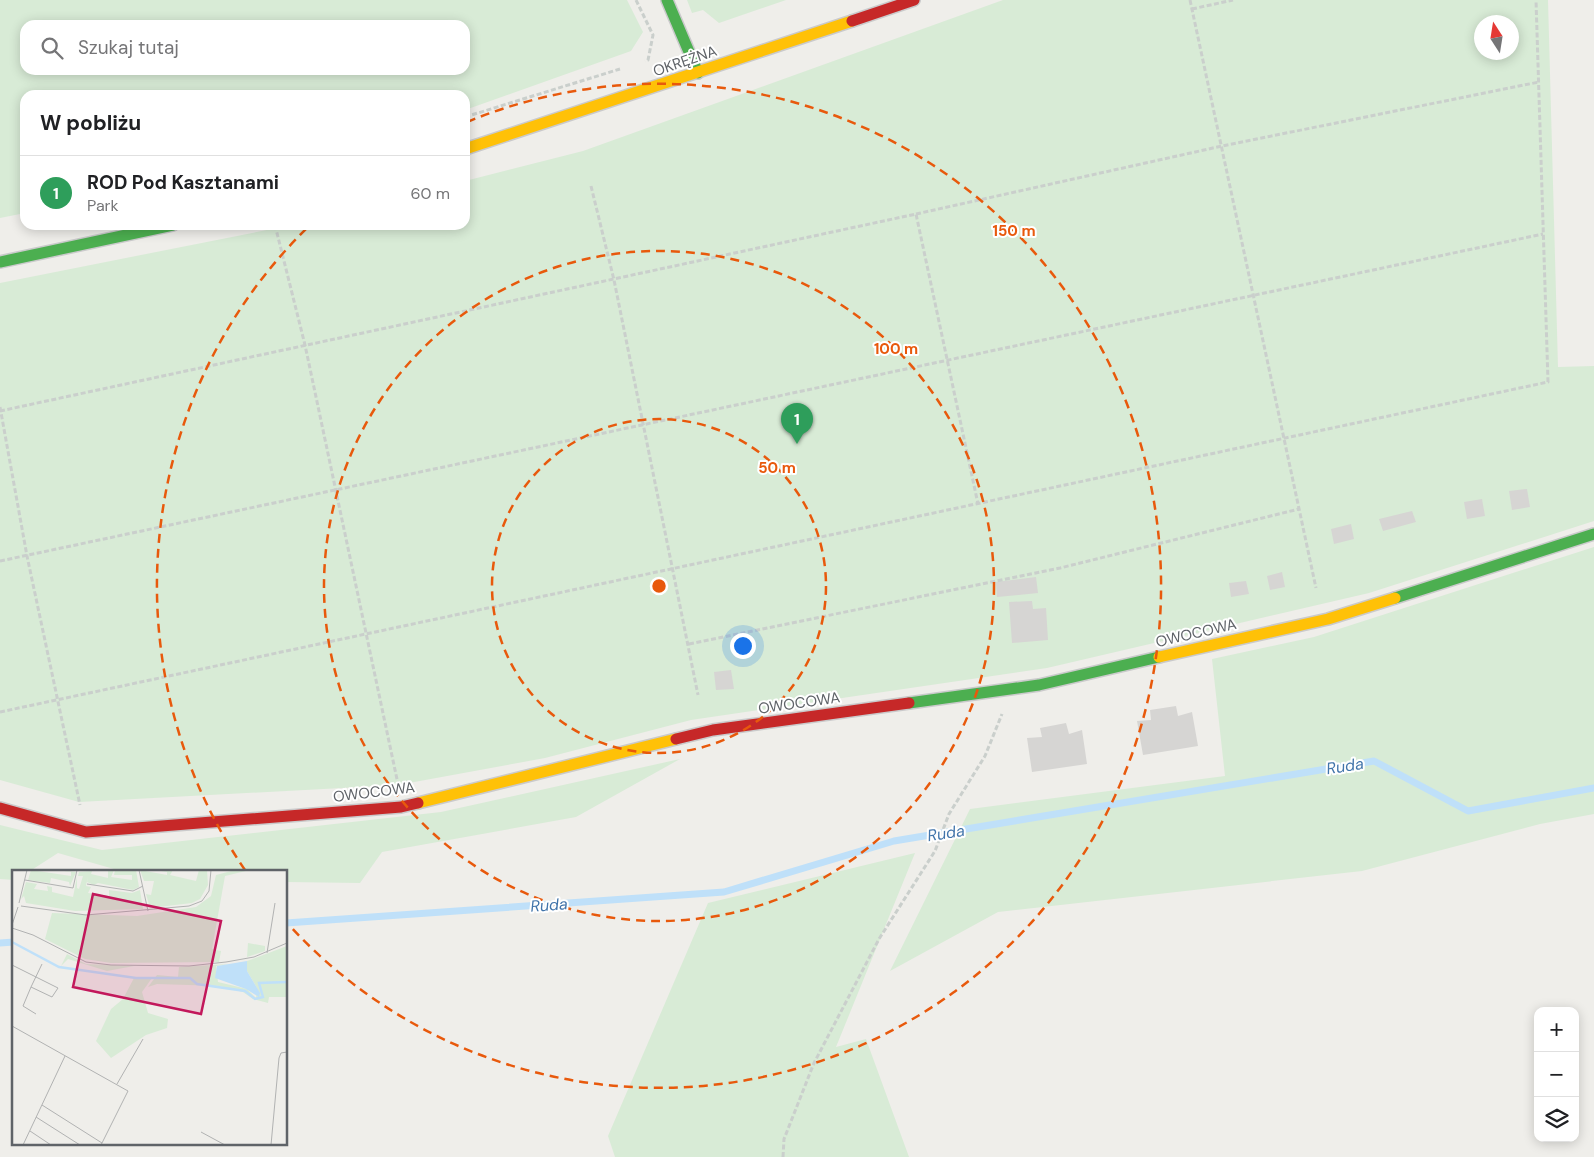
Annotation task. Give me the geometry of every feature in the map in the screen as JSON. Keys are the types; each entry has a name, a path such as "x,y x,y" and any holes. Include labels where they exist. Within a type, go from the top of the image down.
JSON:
{"street":[{"path":"667,0 698,73"},
{"name":"OKRĘŻNA","path":"470,147 914,0"},
{"path":"0,262 149,230"},
{"name":"OWOCOWA","path":"0,808 86,832 401,807 713,730 1039,685 1289,628 1328,619 1594,534"}],"path":[{"path":"636,0 653,35 648,60 638,63"},
{"path":"1190,0 1316,588"},
{"path":"1192,10 1233,0"},
{"path":"0,712 1548,382 1536,0"},
{"path":"653,35 678,27"},
{"path":"470,116 629,66"},
{"path":"86,832 27,556 0,409 614,280 1222,146 1539,82"},
{"path":"591,186 614,280 674,567 698,695"},
{"path":"916,214 978,504"},
{"path":"276,230 305,345 401,807"},
{"path":"0,561 1543,234"},
{"path":"688,644 1060,568 1299,508"},
{"path":"783,1157 784,1139 814,1063 879,940 935,851 949,814 985,756 1006,705"}],"green space":[{"path":"0,0 627,0 643,32 631,51 470,108 470,90 20,90 20,214 0,218"},
{"path":"687,0 786,0 719,23 703,10 692,13"},
{"path":"1003,0 1548,0 1558,367 1594,366 1594,521 1369,593 1047,668 691,720 545,758 398,785 79,802 0,780 0,283 267,230 470,230 470,180 583,151"},
{"path":"1594,547 1594,814 1540,824 1362,871 998,912 890,971 970,809 1225,776 1212,659 1314,637"},
{"path":"680,759 576,817 382,852 360,883 288,882 288,870 118,870 58,853 32,870 12,870 12,880 0,879 0,825 102,850 441,812"},
{"path":"915,853 836,1047 866,1039 909,1157 615,1157 608,1136 708,903"}],"building":[{"path":"1527,489 1530,507 1512,510 1509,491"},
{"path":"1482,499 1485,516 1467,519 1464,502"},
{"path":"1412,511 1416,522 1383,531 1379,519"},
{"path":"1351,524 1354,539 1334,544 1331,529"},
{"path":"1282,572 1285,587 1270,590 1267,576"},
{"path":"1036,577 1038,593 997,597 996,582"},
{"path":"1246,581 1249,594 1231,597 1229,583"},
{"path":"1032,601 1033,609 1046,608 1048,640 1012,643 1009,602"},
{"path":"731,670 734,689 716,690 714,672"},
{"path":"1176,706 1178,716 1192,712 1198,746 1143,755 1137,721 1151,720 1150,710"},
{"path":"1066,723 1069,734 1082,730 1087,764 1032,772 1027,738 1042,737 1040,728"}],"waterway":[{"name":"Ruda","path":"288,923 724,892 894,841 1374,761 1468,811 1594,788"},
{"name":"Ruda","path":"0,943 12,942"}],"traffic: fast":[{"path":"667,0 698,73"},
{"path":"0,262 150,230"},
{"path":"1395,598 1594,534"},
{"path":"909,703 1039,685 1159,657"}],"traffic: slow":[{"path":"470,147 852,21"},
{"path":"1159,657 1328,619 1395,598"},
{"path":"418,803 676,739"}],"traffic: jam":[{"path":"852,21 914,0"},
{"path":"676,739 713,730 909,703"},
{"path":"0,808 86,832 401,807 418,803"}],"place":[{"name":"ROD Pod Kasztanami","path":"797,444"}]}
